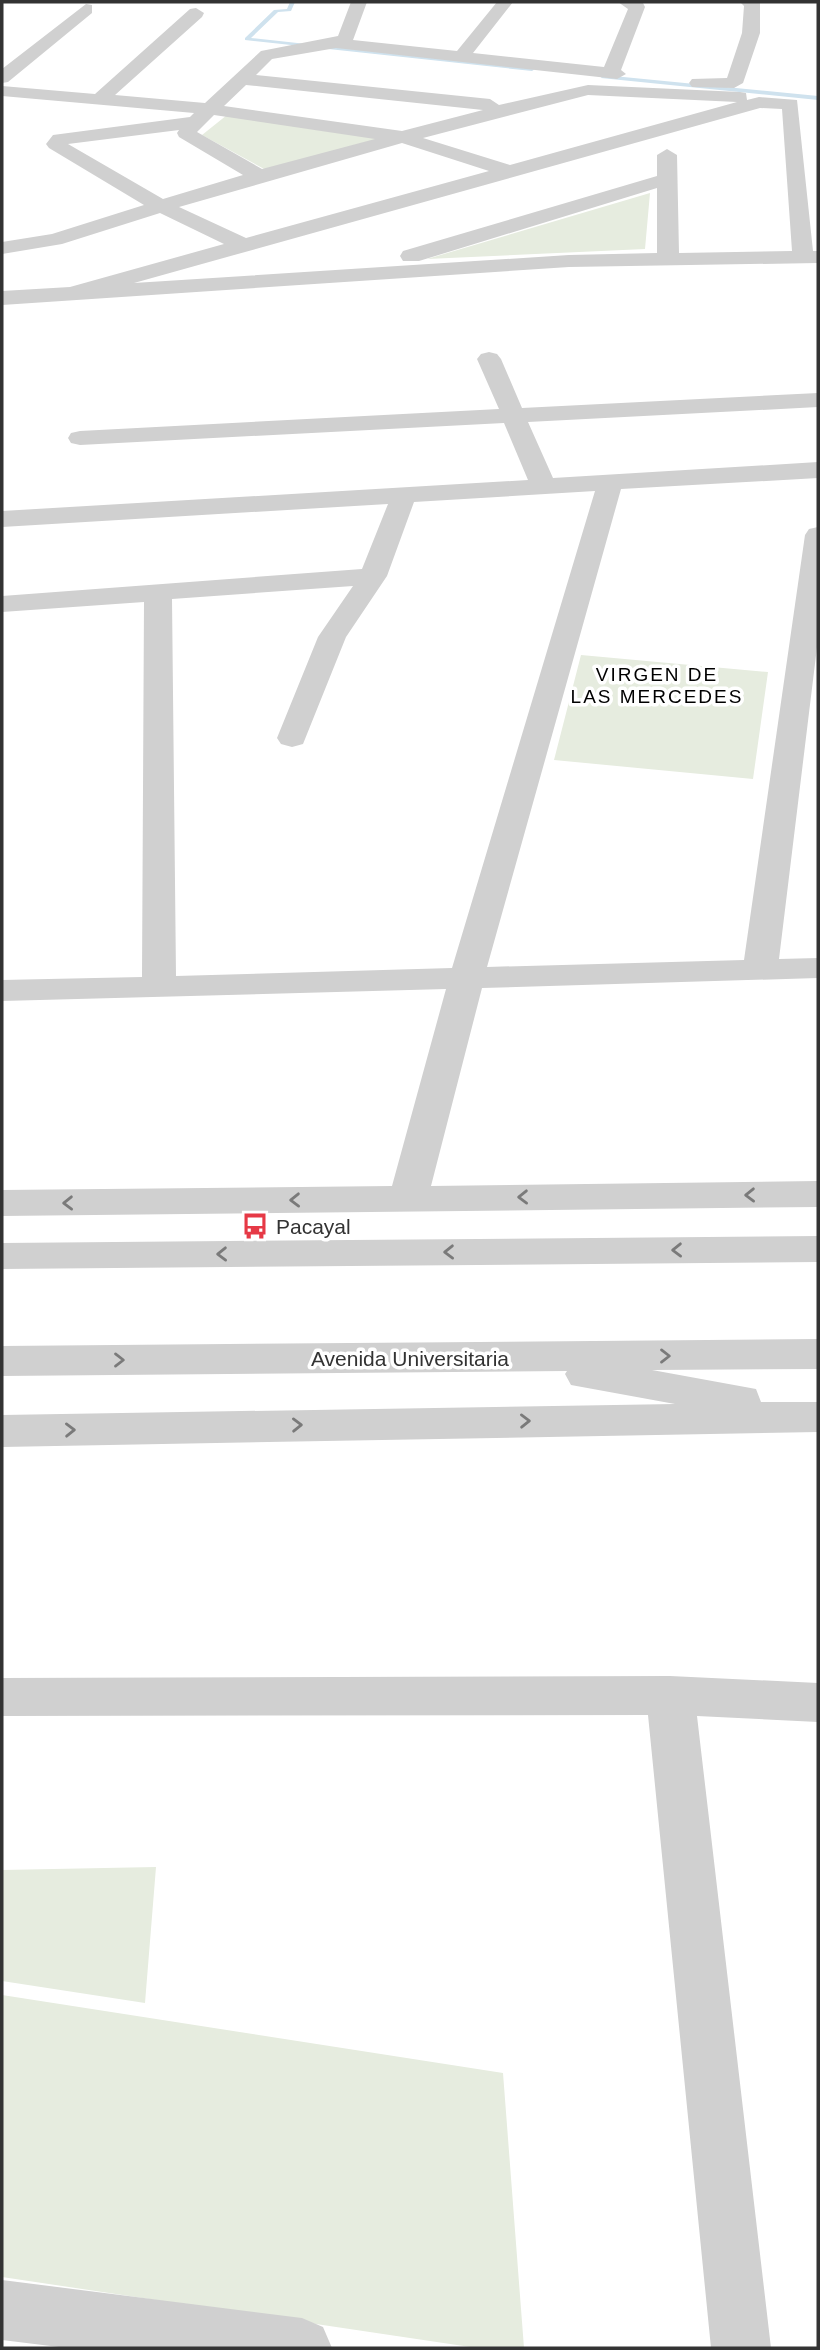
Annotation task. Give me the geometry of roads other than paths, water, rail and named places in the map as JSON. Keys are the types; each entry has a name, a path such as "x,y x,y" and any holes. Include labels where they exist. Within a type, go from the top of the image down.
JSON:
{"street":[{"path":"259,176 186,134 202,115 272,53 345,39 359,2"},
{"path":"462,56 505,2"},
{"path":"611,73 637,7 626,2"},
{"path":"734,89 751,33 752,3 748,2"},
{"path":"2,78 86,9"},
{"path":"100,99 196,13"},
{"path":"335,43 723,85 759,102"},
{"path":"242,79 510,108"},
{"path":"2,248 55,240 259,176 510,108 588,90 734,89"},
{"path":"2,91 100,99 202,115 402,137 508,171"},
{"path":"2,298 668,257 810,257 791,104 759,102 667,126 73,293"},
{"path":"202,115 60,139 56,144 95,171 159,206 243,246"},
{"path":"667,126 668,257"},
{"path":"347,276 667,179"},
{"path":"489,359 516,415 544,487"},
{"path":"80,438 818,400"},
{"path":"2,519 818,470"},
{"path":"408,1198 467,977 610,483"},
{"path":"292,738 332,638 373,576 404,495"},
{"path":"760,970 816,578 818,536"},
{"path":"2,604 373,576"},
{"path":"158,594 159,985"},
{"path":"2,991 818,968"},
{"path":"2,1203 818,1194"},
{"path":"2,1256 818,1249"},
{"name":"Avenida Universitaria","path":"2,1361 818,1353"},
{"path":"480,1357 818,1415"},
{"path":"2,1431 818,1415"},
{"path":"670,1695 741,2348"},
{"path":"2,1697 670,1695 818,1702"},
{"path":"2,2310 302,2348"}],"waterway":[{"path":"292,2 289,10 276,11 247,39 532,69"},
{"path":"603,77 818,98"}],"place":[{"name":"Pacayal","path":"255,1226"}],"district":[{"name":"VIRGEN DE LAS MERCEDES","path":"657,685"}]}
